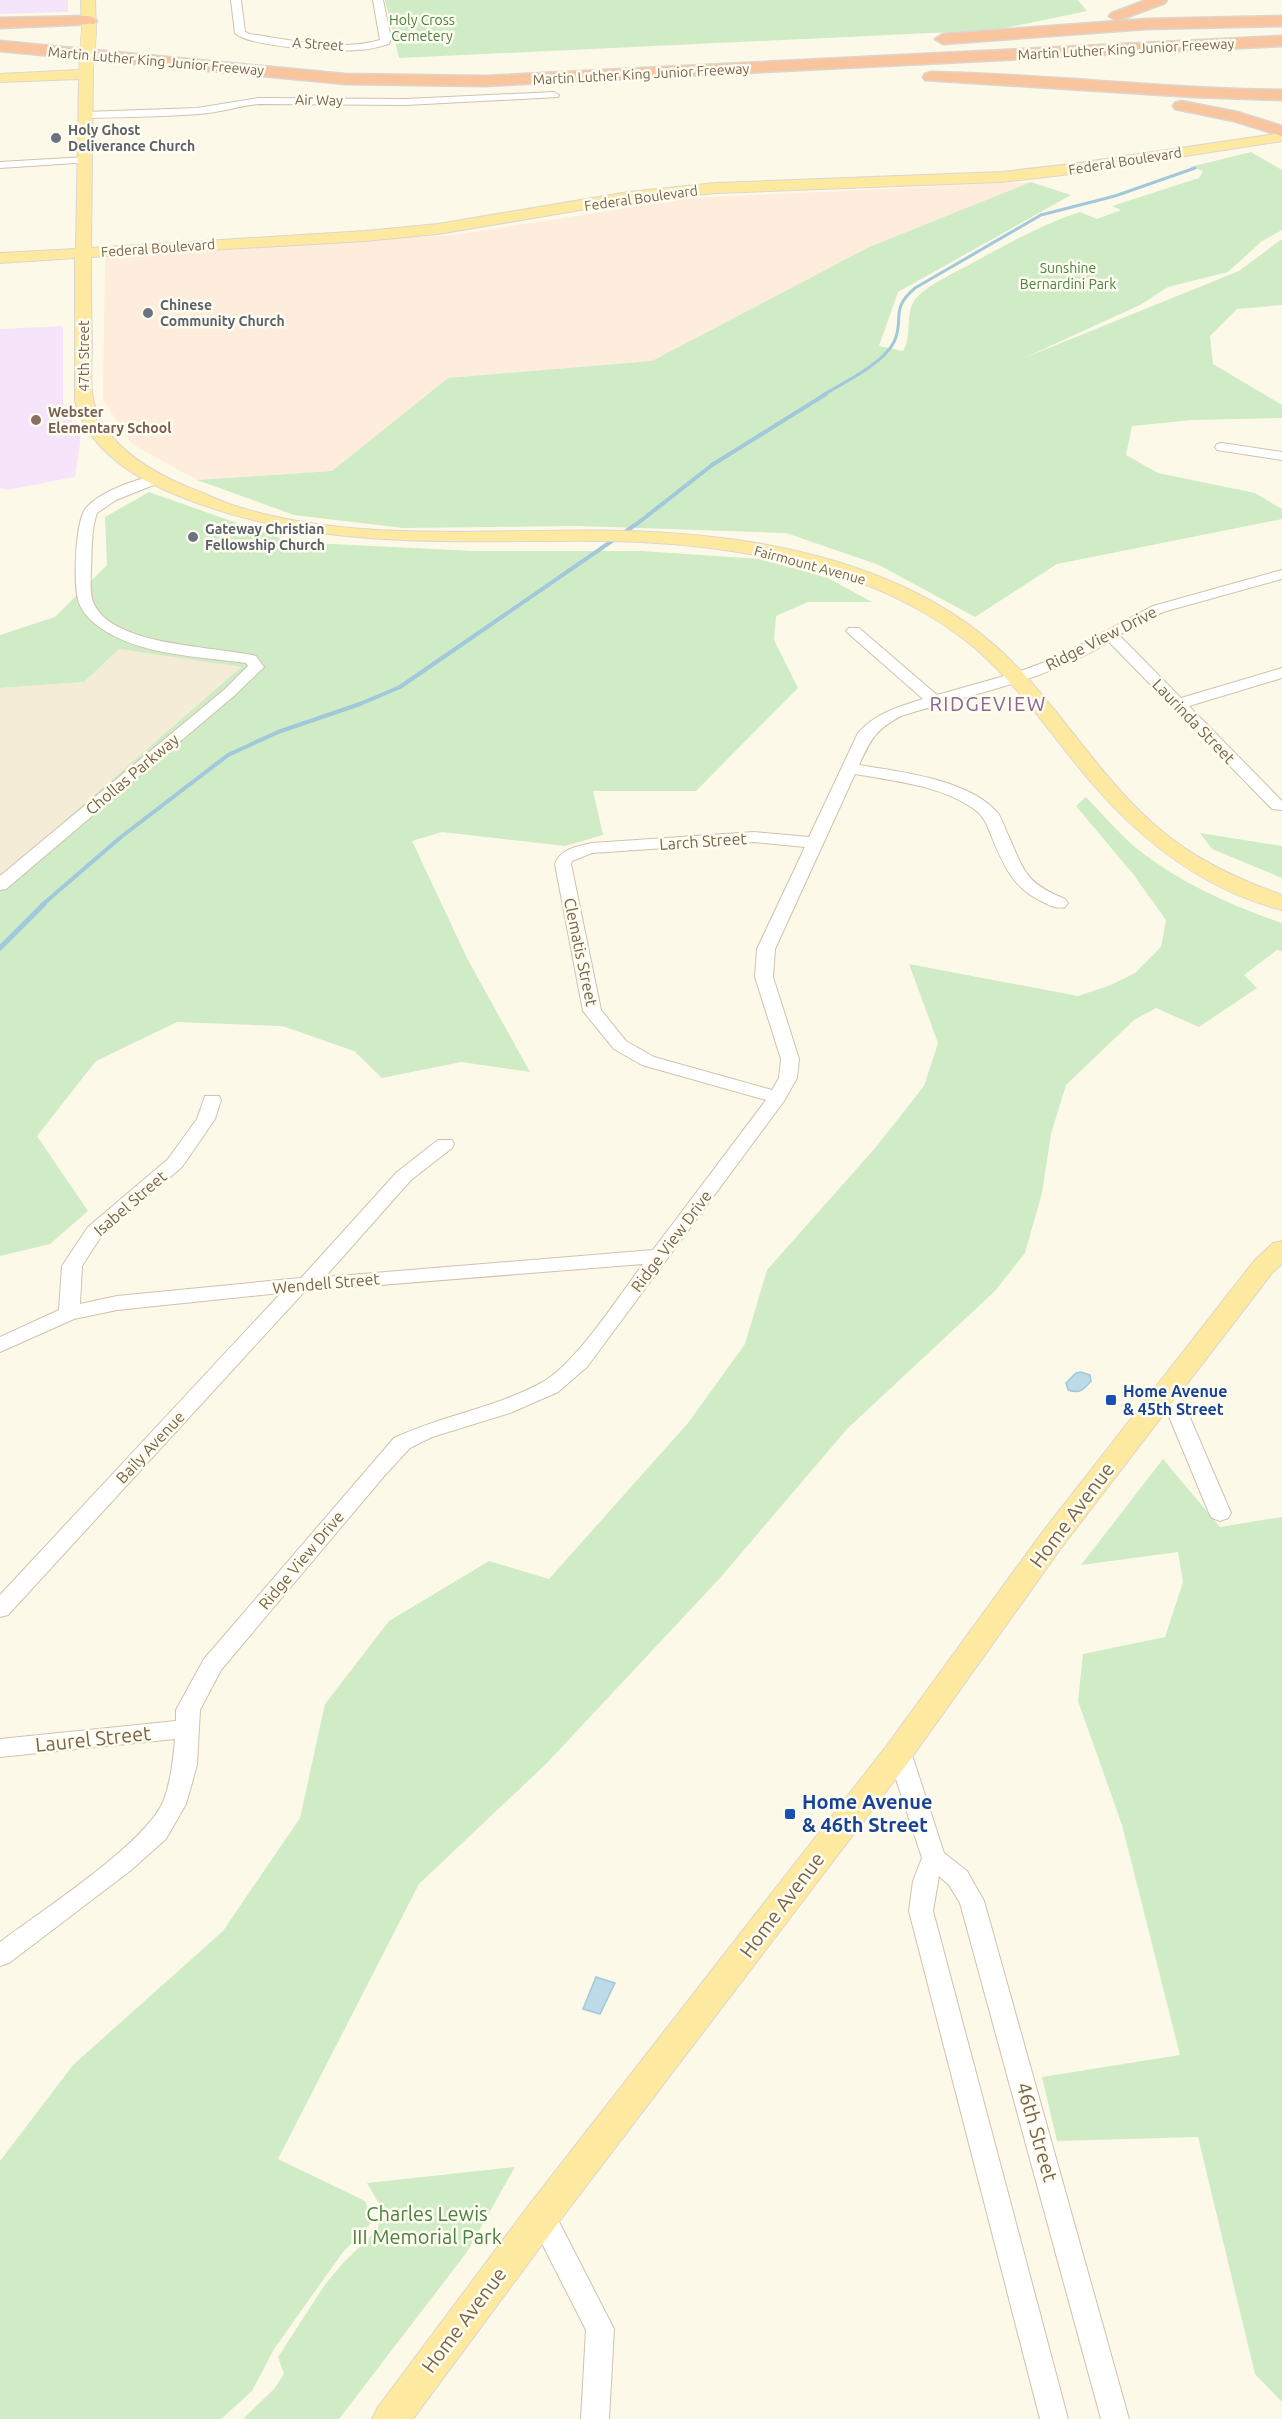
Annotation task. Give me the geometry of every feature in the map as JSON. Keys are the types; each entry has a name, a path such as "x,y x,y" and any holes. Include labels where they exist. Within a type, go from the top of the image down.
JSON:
{"highway":[{"path":"943,39 1083,23 1125,13 1160,0"},
{"path":"924,40 1146,24 1282,21"},
{"path":"0,23 88,26"},
{"name":"Martin Luther King Junior Freeway","path":"0,34 327,64 388,67 500,67 1282,30"},
{"name":"Martin Luther King Junior Freeway","path":"0,46 345,79 484,81 1282,41"},
{"path":"655,60 734,53"},
{"path":"484,81 543,85 907,77 1014,79 1197,92 1282,95"},
{"path":"907,77 1059,86 1130,96 1237,117 1282,131"}],"main road":[{"name":"47th Street","path":"88,0 85,115 84,405 96,428 110,445 133,466 156,479"},
{"path":"0,78 86,71"},
{"name":"Federal Boulevard","path":"0,258 365,236 440,229 628,197 686,190 1002,177 1071,169 1282,137"},
{"name":"Fairmount Avenue","path":"156,479 194,498 231,511 305,527 380,535 683,539 751,549 807,561 888,588 943,616 993,654 1128,811 1156,838 1202,868 1249,891 1282,903"},
{"name":"Home Avenue","path":"391,2419 542,2216 898,1752 1051,1541 1263,1267 1282,1249"}],"street":[{"name":"A Street","path":"236,0 240,33 247,37 326,46 370,46 379,45 386,39 378,0"},
{"name":"Air Way","path":"85,115 197,111 227,108 239,103 259,101 406,102 554,95"},
{"path":"0,165 86,160"},
{"path":"1222,447 1282,456"},
{"name":"Chollas Parkway","path":"0,885 256,667 250,659 151,643 124,635 96,617 86,602 85,525 91,511 120,492 156,479"},
{"name":"Ridge View Drive","path":"0,1956 121,1864 157,1832 174,1804 185,1765 188,1710 212,1665 377,1470 402,1443 425,1432 503,1408 551,1387 580,1362 777,1098 788,1078 790,1059 764,977 766,949 864,736 875,724 895,713 933,700 1064,660 1111,635 1134,619 1158,609 1282,574"},
{"path":"854,631 933,700"},
{"name":"Laurinda Street","path":"1111,635 1278,806"},
{"path":"1177,704 1282,673"},
{"path":"851,768 933,784 965,797 992,816 1020,881 1036,894 1059,903"},
{"name":"Larch Street","path":"592,848 754,837 814,843"},
{"name":"Clematis Street","path":"592,848 565,858 563,864 592,1011 620,1046 648,1061 777,1098"},
{"name":"Isabel Street","path":"69,1313 72,1266 95,1231 175,1163 206,1119 212,1100"},
{"name":"Baily Avenue","path":"0,1609 404,1176 445,1144"},
{"name":"Wendell Street","path":"0,1345 69,1313 117,1303 303,1285 660,1256"},
{"path":"1168,1390 1220,1513"},
{"name":"Laurel Street","path":"0,1748 186,1729"},
{"path":"898,1752 934,1858 925,1881 921,1911 1054,2419"},
{"name":"46th Street","path":"934,1858 958,1878 972,1901 1115,2419"},
{"path":"542,2216 600,2329 595,2419"}],"shaded area":[{"path":"0,0 68,0 68,12 0,14"},
{"path":"1031,182 869,247 652,361 448,378 332,471 197,480 132,444 103,400 105,257 454,235 692,198"},
{"name":"Webster Elementary School","path":"63,326 63,402 81,437 75,477 7,490 0,488 0,329"},
{"path":"119,649 242,666 0,877 0,688 84,682"}],"green space":[{"name":"Holy Cross Cemetery","path":"385,0 1078,0 1087,11 995,30 399,58"},
{"name":"Sunshine Bernardini Park","path":"1251,152 1282,170 1282,230 1262,241 1228,272 1168,287 1140,305 1024,358 1239,271 1282,239 1282,305 1237,309 1210,336 1213,364 1282,405 1282,418 1193,420 1132,426 1126,455 1158,473 1255,493 1282,509 1282,519 1057,564 975,617 879,565 786,533 579,526 403,528 294,515 197,480 332,471 448,378 652,361 869,247 1031,182 1071,195 898,292 879,346 903,351 908,338 912,304 927,288 940,280 1051,223 1080,212 1097,219 1121,210 1112,206 1199,178 1203,171 1190,167"},
{"path":"149,492 291,542 475,551 641,551 761,559 828,578 872,602 808,602 776,616 774,640 798,688 696,791 593,791 603,835 565,846 442,832 412,841 468,960 530,1072 461,1062 382,1078 354,1051 282,1026 177,1022 96,1061 37,1136 88,1211 50,1244 0,1256 0,877 241,667 119,649 84,682 0,688 0,635 55,617 107,565 105,517"},
{"path":"1086,797 1128,841 1169,871 1224,900 1282,923 1282,951 1277,950 1244,975 1257,988 1199,1027 1156,1008 1134,1020 1066,1085 1051,1134 1042,1193 1025,1253 995,1291 847,1429 720,1578 546,1764 419,1884 278,2159 365,2201 373,2221 343,2252 274,2349 252,2391 221,2419 0,2419 0,2161 73,2065 223,1931 300,1818 325,1704 389,1621 489,1561 549,1579 688,1423 745,1344 767,1270 876,1147 924,1086 938,1043 909,964 1078,996 1111,985 1135,973 1161,947 1166,920 1133,874 1076,806"},
{"path":"1200,833 1282,846 1282,878 1212,849"},
{"path":"1163,1459 1220,1527 1282,1517 1282,2402 1255,2374 1198,2137 1057,2141 1042,2077 1180,2055 1122,1825 1078,1701 1083,1654 1165,1637 1183,1582 1178,1552 1081,1565"},
{"name":"Charles Lewis III Memorial Park","path":"515,2167 467,2252 339,2419 243,2419 274,2389 284,2374 278,2357 324,2286 342,2264 378,2229 381,2207 367,2183"}],"water":[{"path":"1076,1373 1090,1375 1091,1381 1086,1387 1076,1392 1068,1390 1066,1383"},
{"path":"596,1977 615,1983 600,2014 583,2009"}],"waterway":[{"path":"823,395 862,372 889,350 897,334 902,302 915,288 1041,215 1115,196 1195,168"},
{"path":"42,905 121,837 228,755 278,732 360,704 400,687 638,523 712,465 826,394"},
{"path":"0,948 44,904"}],"place":[{"name":"Holy Ghost Deliverance Church","path":"56,138"},
{"name":"Chinese Community Church","path":"148,313"},
{"name":"Webster Elementary School","path":"36,420"},
{"name":"Gateway Christian Fellowship Church","path":"193,537"},
{"name":"Home Avenue & 45th Street","path":"1111,1400"},
{"name":"Home Avenue & 46th Street","path":"790,1814"}],"district":[{"name":"RIDGEVIEW","path":"988,704"}]}
